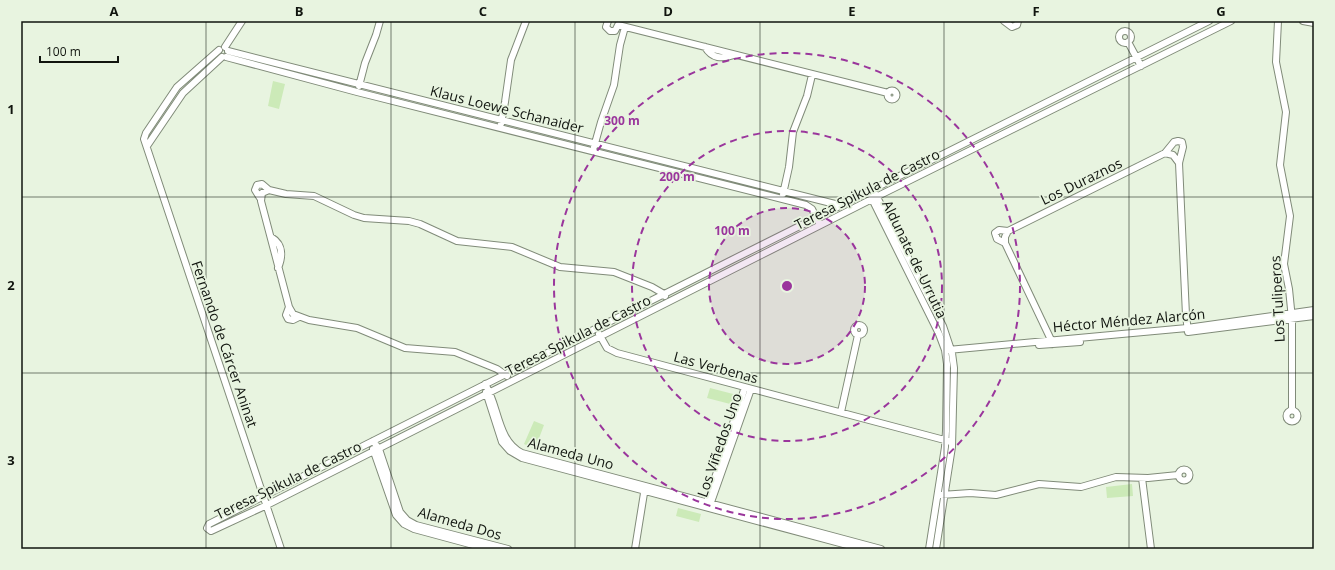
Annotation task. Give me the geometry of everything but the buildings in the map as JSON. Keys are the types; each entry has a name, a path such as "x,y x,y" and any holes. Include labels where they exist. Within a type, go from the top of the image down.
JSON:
{"street":[{"path":"224,52 242,21"},
{"path":"357,92 365,63 380,21"},
{"path":"500,128 511,60 526,21"},
{"path":"608,21 606,27 610,31 615,31 620,24"},
{"path":"1004,21 1012,27 1017,26 1018,21"},
{"name":"Teresa Spikula de Castro","path":"1209,21 839,205 485,384 209,524 207,528 211,530 267,505 820,225 1231,21"},
{"name":"Los Tuliperos","path":"1278,21 1276,67 1286,112 1280,165 1290,216 1284,264 1289,289 1291,317 1292,410"},
{"path":"1303,21 1314,23"},
{"path":"620,24 705,47 710,53 718,57 724,58 734,54 888,93"},
{"path":"593,151 614,85 620,45 620,24"},
{"path":"1128,42 1141,66"},
{"name":"Klaus Loewe Schanaider","path":"224,52 359,84 839,205"},
{"name":"Klaus Loewe Schanaider","path":"224,52 357,92 808,206 812,209 820,225"},
{"name":"Fernando de Cárcer Aninat","path":"224,52 177,88 144,138 281,549"},
{"path":"782,199 793,132 807,96 812,74"},
{"path":"1026,112 1030,121"},
{"name":"Los Duraznos","path":"1052,342 1005,243 997,239 995,233 998,230 1008,231 1165,153 1174,142 1181,141 1183,147 1179,163 1187,330"},
{"path":"1165,153 1173,155 1179,163"},
{"path":"511,382 505,374 497,369 455,352 405,348 357,328 299,317 292,320 288,319 286,315 288,307 278,268 281,260 281,251 278,243 271,237 260,198 255,190 257,185 262,184 269,190 286,194 314,196 354,215 364,218 414,222 461,242 512,247 560,267 614,272 652,287 664,294 669,302"},
{"path":"260,198 263,192 269,190"},
{"name":"Aldunate de Urrutia","path":"870,190 939,334 949,351 954,368 952,442 929,549"},
{"path":"839,205 844,214"},
{"path":"1005,243 1005,236 1008,231"},
{"name":"Héctor Méndez Alarcón","path":"1291,317 1314,310"},
{"name":"Héctor Méndez Alarcón","path":"949,351 1187,330 1291,317 1314,316"},
{"name":"Las Verbenas","path":"596,329 607,348 617,353 952,442"},
{"path":"840,412 858,335"},
{"name":"Aldunate de Urrutia","path":"936,549 945,440 947,368 949,351"},
{"name":"Alameda Uno","path":"485,384 502,442 510,451 518,456 881,549"},
{"name":"Los Viñedos Uno","path":"708,505 748,388"},
{"name":"Alameda Dos","path":"373,441 394,510 398,518 404,524 414,529 488,549"},
{"name":"Alameda Dos","path":"376,450 399,509 407,520 416,524 508,549"},
{"path":"940,495 970,493 1000,494 1028,485 1039,484 1080,487 1116,477 1142,478 1178,475"},
{"path":"1142,478 1151,549"},
{"path":"635,549 645,488"},
{"name":"Alameda Uno","path":"708,505 862,549"}],"green space":[{"path":"273,81 285,84 279,109 268,106"},
{"path":"710,388 737,395 734,405 707,398"},
{"path":"534,421 544,425 535,449 524,444"},
{"path":"1132,484 1133,496 1107,498 1106,487"},
{"path":"678,508 701,514 699,522 676,516"}]}
